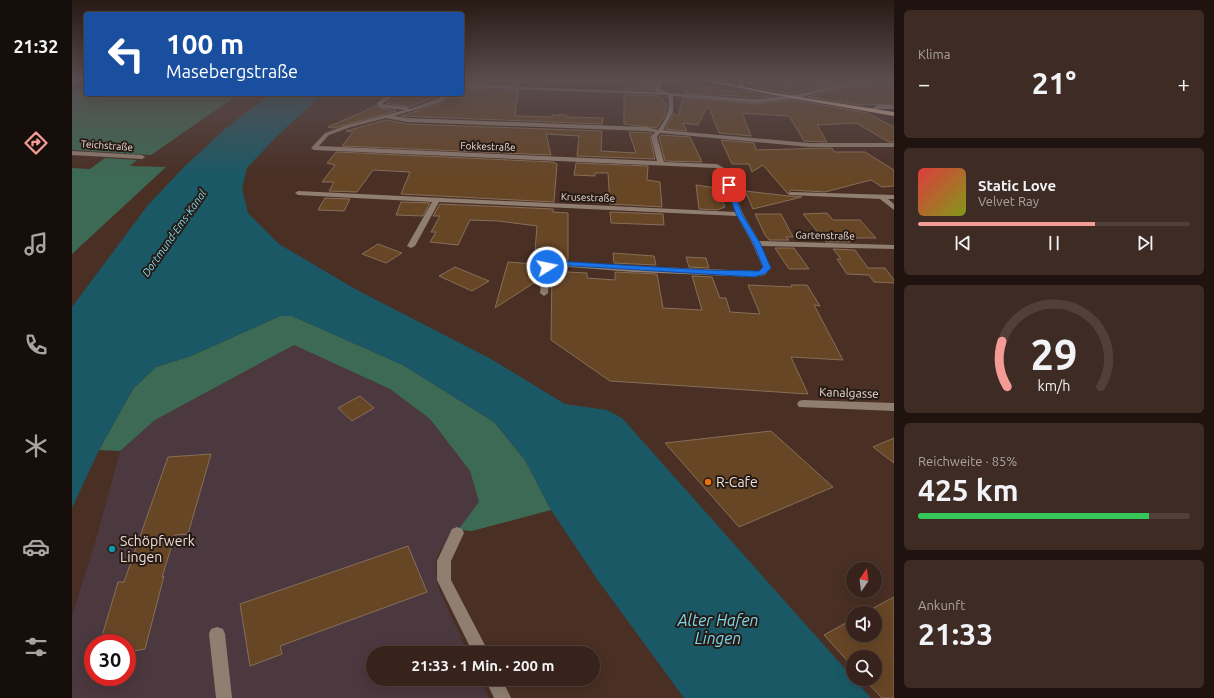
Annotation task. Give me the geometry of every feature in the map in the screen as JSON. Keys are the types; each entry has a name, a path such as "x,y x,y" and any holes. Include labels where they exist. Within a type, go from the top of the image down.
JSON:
{"main road":[{"path":"879,112 894,114"}],"street":[{"path":"387,117 407,112"},
{"path":"661,163 654,137 659,132 671,112"},
{"path":"387,117 407,120 628,128 820,146 894,145"},
{"name":"Fokkestraße","path":"387,117 327,134 314,148 717,166 724,170 739,214 756,243 767,268 762,273 754,274 556,263 547,267 544,293"},
{"name":"Teichstraße","path":"72,153 142,157"},
{"name":"Krusestraße","path":"298,193 436,201 739,214"},
{"path":"792,194 841,194 894,197"},
{"path":"882,197 894,208"},
{"path":"411,246 436,201"},
{"name":"Gartenstraße","path":"756,243 894,247"},
{"name":"Kanalgasse","path":"803,404 894,407"},
{"path":"457,533 444,561 444,580 477,646"},
{"path":"217,634 224,698"},
{"path":"497,686 503,698"}],"shaded area":[{"path":"294,345 390,389 430,419 470,471 479,503 464,524 439,551 435,569 439,590 465,646 366,646 366,686 483,686 489,698 72,698 72,616 97,536 120,451 155,420"}],"green space":[{"path":"72,112 214,112 151,155 72,150"},
{"path":"105,158 137,160 130,166 166,167 72,254 72,168 90,169"},
{"path":"280,316 292,316 403,365 494,422 525,460 551,510 472,531 458,530 479,502 470,471 430,419 390,389 294,345 155,420 120,451 99,450 133,389 156,367 191,356"}],"water":[{"path":"247,112 304,112 278,135 247,168 242,189 248,213 279,244 357,290 491,359 565,404 607,410 622,418 846,670 846,686 860,686 871,698 684,698 597,579 551,510 525,460 494,422 403,365 292,316 280,316 191,356 156,367 133,389 99,450 72,508 72,307 148,205 185,166 226,128"}],"building":[{"path":"363,112 394,112 334,128 328,127"},
{"path":"415,112 516,112 515,116 553,117 552,115 566,115 566,117 603,118 602,124 401,116"},
{"path":"624,112 665,112 664,117 657,128 624,124"},
{"path":"679,112 705,112 698,125 683,123 687,131 665,129 674,113 678,117"},
{"path":"711,112 859,112 867,113 894,127 894,142 889,142 856,123 817,125 827,142 804,141 789,116 742,113 751,136 719,133"},
{"path":"386,120 407,124 602,131 601,151 636,153 629,132 652,133 650,137 655,159 577,156 579,136 546,134 551,155 342,146 353,132 346,131"},
{"path":"661,135 690,137 702,162 665,161 659,137"},
{"path":"721,140 754,143 756,150 832,148 834,152 865,152 894,170 894,186 882,187 871,180 825,192 791,190 788,194 763,165 752,172 749,164 732,164"},
{"path":"336,152 553,162 557,164 554,202 401,194 410,172 373,170 357,192 329,191 334,182 322,182 335,165 327,163"},
{"path":"576,163 648,166 647,180 660,182 662,207 610,204 608,173 595,173 595,176 574,175"},
{"path":"696,185 716,188 725,207 717,210 699,209"},
{"path":"745,191 789,196 802,197 753,209"},
{"path":"325,198 350,199 344,211 318,210"},
{"path":"401,202 430,203 423,216 396,215"},
{"path":"440,204 553,209 553,212 568,213 568,260 555,260 542,266 540,279 495,308 508,262 534,264 537,226 498,221 470,220 458,245 430,242 436,232 431,232 440,216 433,216"},
{"path":"610,212 663,214 664,225 611,223"},
{"path":"827,213 833,220 860,220 876,238 847,238 850,242 826,242 803,214"},
{"path":"755,214 781,214 793,237 786,237 789,240 769,240"},
{"path":"378,244 402,253 386,263 362,254"},
{"path":"775,248 794,248 809,269 789,269"},
{"path":"833,249 855,250 868,268 885,268 894,280 894,283 874,282 869,275 847,274 837,259 841,259"},
{"path":"613,253 654,256 656,265 614,263"},
{"path":"686,257 706,258 709,268 689,267"},
{"path":"455,267 489,281 472,291 439,276"},
{"path":"567,268 567,272 587,273 587,278 615,280 615,272 657,274 663,308 702,310 692,276 712,277 720,298 726,298 730,312 760,314 748,285 792,287 791,285 807,285 820,306 814,305 843,360 791,357 808,394 610,381 551,340 552,269"},
{"path":"360,396 374,408 352,421 338,408"},
{"path":"771,431 833,487 739,527 665,443"},
{"path":"894,438 894,463 873,447"},
{"path":"211,454 188,534 175,535 162,577 164,576 145,649 136,650 136,634 103,634 118,582 124,582 168,457"},
{"path":"408,546 427,592 280,646 282,654 250,666 240,604"},
{"path":"894,597 894,698 882,698 871,686 882,686 882,650 846,650 846,659 824,635 846,623 846,642 882,642 882,606 877,606"}],"place":[{"name":"R-Cafe","path":"708,482"},
{"name":"Schöpfwerk Lingen","path":"112,549"}],"route":[{"path":"547,267 556,263 707,273 762,273 767,268 756,243 739,214 729,185"}],"water label":[{"name":"Dortmund-Ems-Kanal","path":"174,233"},
{"name":"Alter Hafen Lingen","path":"718,629"}]}
